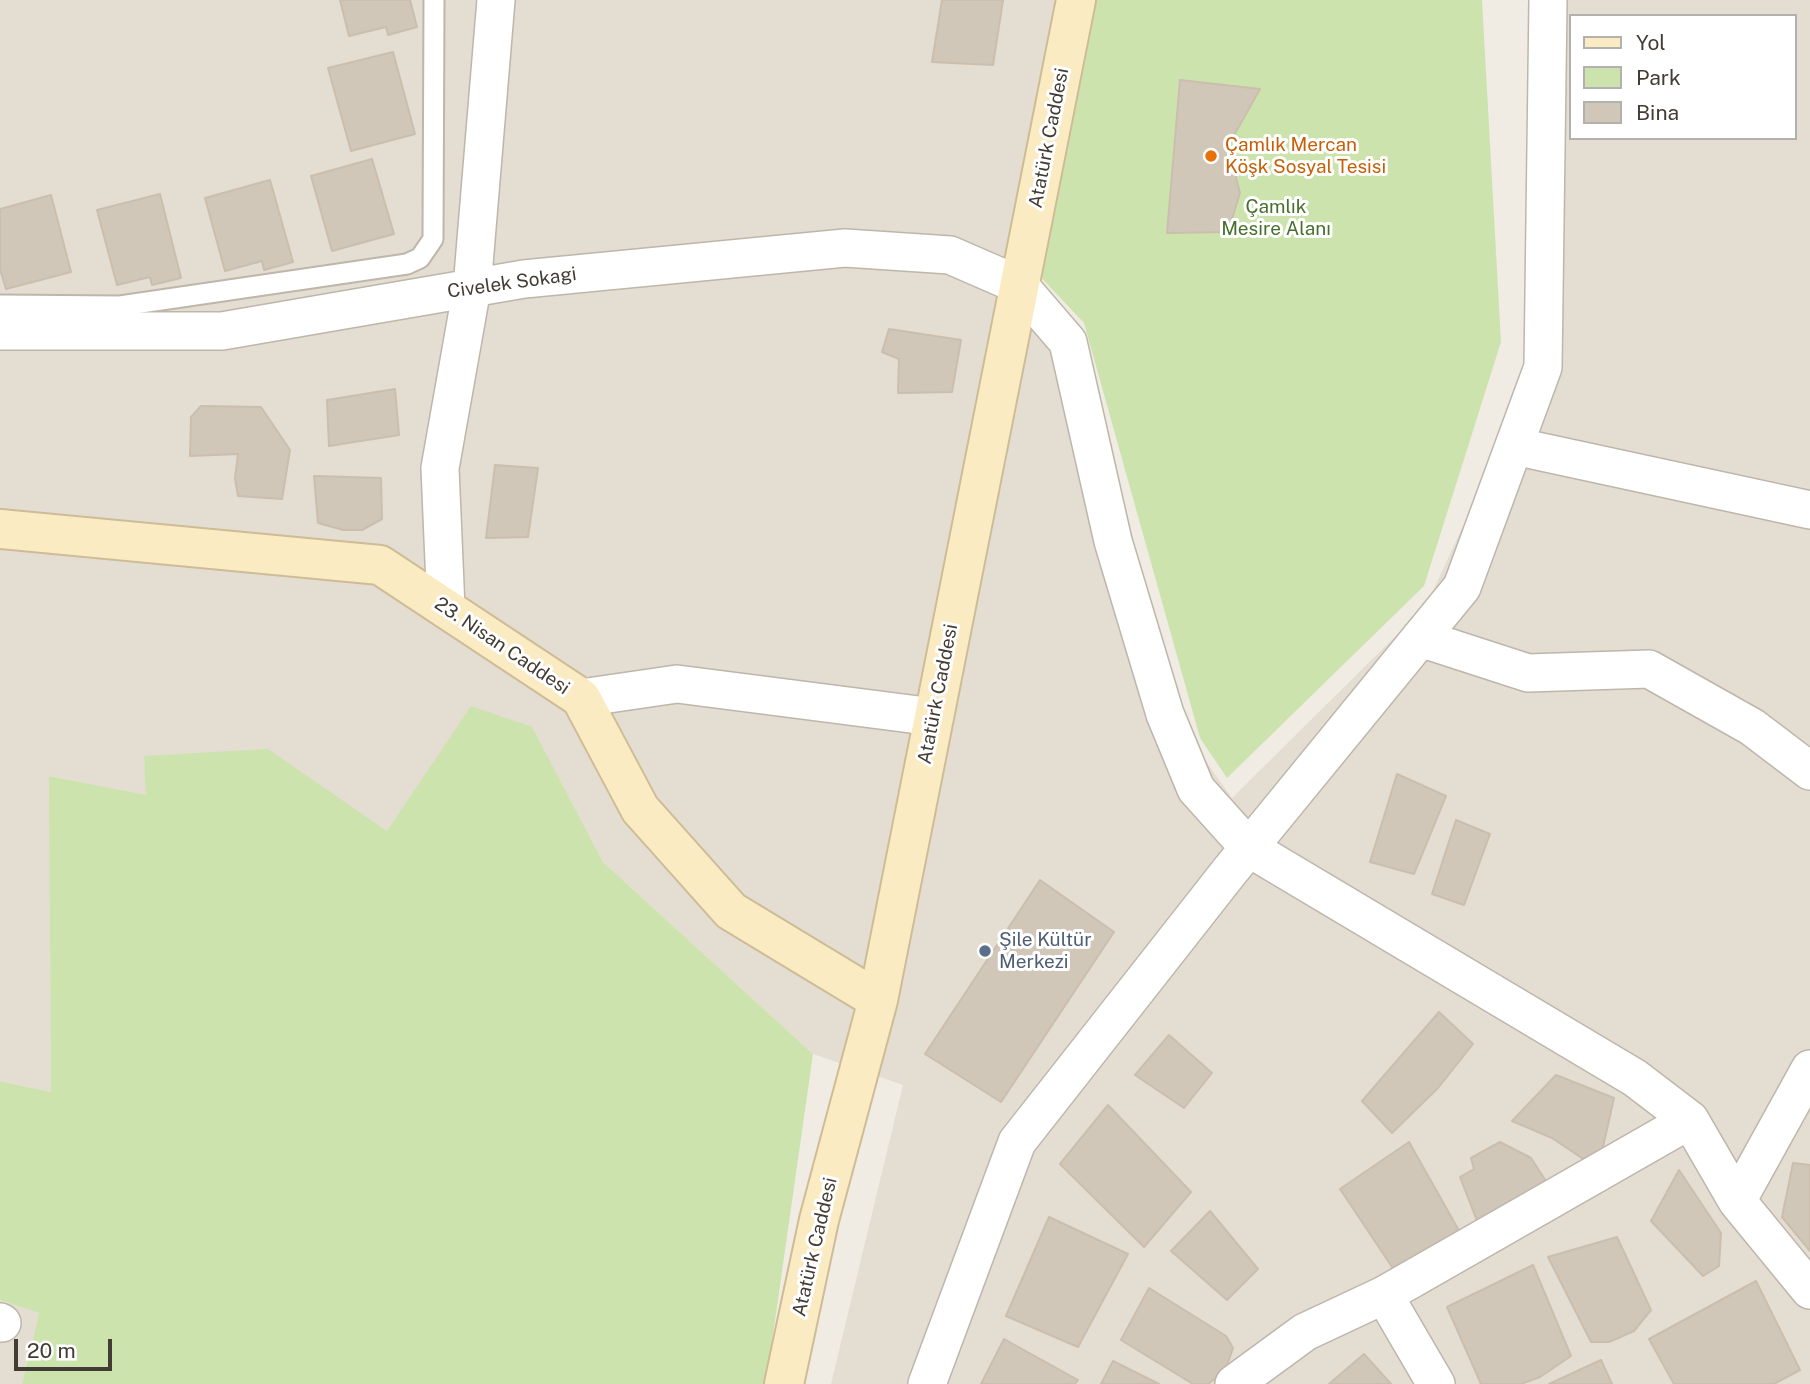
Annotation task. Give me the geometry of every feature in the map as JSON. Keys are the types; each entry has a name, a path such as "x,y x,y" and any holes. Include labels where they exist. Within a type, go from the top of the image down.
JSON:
{"street":[{"path":"446,609 440,468 472,288 496,0"},
{"name":"Atatürk Caddesi","path":"784,1384 819,1220 877,1000 1076,0"},
{"path":"927,1384 1017,1142 1249,848 1462,587 1544,367 1548,0"},
{"name":"Civelek Sokagi","path":"0,331 222,331 524,279 845,248 950,255 1019,285"},
{"path":"1019,285 1068,342 1112,541 1166,715 1196,789 1249,848 1635,1078 1690,1120 1737,1201 1810,1290"},
{"path":"1514,446 1810,510"},
{"name":"23. Nisan Caddesi","path":"0,529 380,565 581,698 640,809 731,911 877,1000"},
{"path":"1420,638 1528,673 1649,669 1752,727 1810,771"},
{"path":"581,698 677,684 934,717"},
{"path":"1737,1201 1810,1069"},
{"path":"1234,1384 1305,1332 1384,1295 1690,1120"},
{"path":"1384,1295 1436,1384"}],"lane":[{"path":"0,305 120,306 380,268 421,258 433,239 434,0"}],"shaded area":[{"path":"0,0 1060,0 1010,251 1081,333 1148,597 1187,735 1232,798 1426,606 1537,366 1545,0 1810,0 1810,1384 831,1384 903,1085 813,1054 603,862 532,728 387,831 267,750 144,757 147,796 50,776 51,1092 0,1081"},
{"path":"0,1300 39,1313 22,1384 0,1384"}],"green space":[{"name":"Çamlık Mesire Alanı","path":"1084,0 1482,0 1501,342 1424,586 1227,778 1200,738 1084,323 1031,267"},
{"path":"471,706 532,727 603,862 813,1054 766,1384 22,1384 39,1313 0,1300 0,1081 51,1092 49,776 146,795 144,756 268,749 387,831"}],"building":[{"path":"340,0 410,0 417,27 388,35 386,27 349,36"},
{"path":"942,0 1003,0 993,65 932,62"},
{"path":"393,52 415,134 351,151 328,68"},
{"path":"1180,80 1260,89 1228,146 1240,193 1228,232 1167,233"},
{"path":"372,159 394,234 332,251 311,176"},
{"path":"270,180 293,262 264,270 262,261 225,271 205,198"},
{"path":"160,194 181,278 152,285 150,277 117,285 97,210"},
{"path":"51,195 71,272 6,289 0,269 0,209"},
{"path":"889,329 961,340 952,392 898,393 899,359 882,352"},
{"path":"395,389 399,435 329,446 327,400"},
{"path":"201,406 261,407 290,450 282,499 238,496 235,478 238,454 190,456 191,417"},
{"path":"495,465 538,468 528,537 486,538"},
{"path":"314,476 381,478 382,519 362,530 343,530 318,523"},
{"path":"1397,774 1446,796 1414,874 1370,862"},
{"path":"1456,820 1490,834 1464,905 1432,894"},
{"path":"1040,880 1114,932 1001,1102 925,1054"},
{"path":"1439,1012 1473,1044 1438,1088 1392,1133 1362,1101"},
{"path":"1169,1035 1212,1073 1184,1108 1135,1075"},
{"path":"1556,1075 1614,1098 1598,1169 1552,1138 1512,1121"},
{"path":"1108,1105 1191,1192 1144,1247 1060,1164"},
{"path":"1409,1142 1462,1236 1394,1270 1340,1189"},
{"path":"1500,1142 1531,1158 1553,1192 1481,1231 1460,1177 1474,1169 1471,1158"},
{"path":"1793,1163 1810,1165 1810,1251 1782,1217"},
{"path":"1679,1170 1721,1233 1719,1266 1703,1276 1651,1221"},
{"path":"1210,1211 1258,1269 1227,1300 1171,1251"},
{"path":"1049,1217 1128,1254 1078,1347 1006,1316"},
{"path":"1617,1237 1651,1310 1634,1331 1609,1342 1591,1342 1548,1257"},
{"path":"1533,1265 1571,1356 1540,1377 1521,1384 1481,1384 1447,1307"},
{"path":"1756,1281 1800,1370 1774,1384 1674,1384 1649,1339"},
{"path":"1149,1288 1226,1336 1233,1348 1225,1371 1208,1384 1193,1384 1121,1340"},
{"path":"1004,1339 1078,1380 1075,1384 981,1384"},
{"path":"1364,1354 1391,1384 1329,1384"},
{"path":"1601,1360 1612,1384 1549,1384"},
{"path":"1113,1361 1159,1384 1101,1384"}],"place":[{"name":"Çamlık Mercan Köşk Sosyal Tesisi","path":"1211,156"},
{"name":"Şile Kültür Merkezi","path":"985,951"}]}
